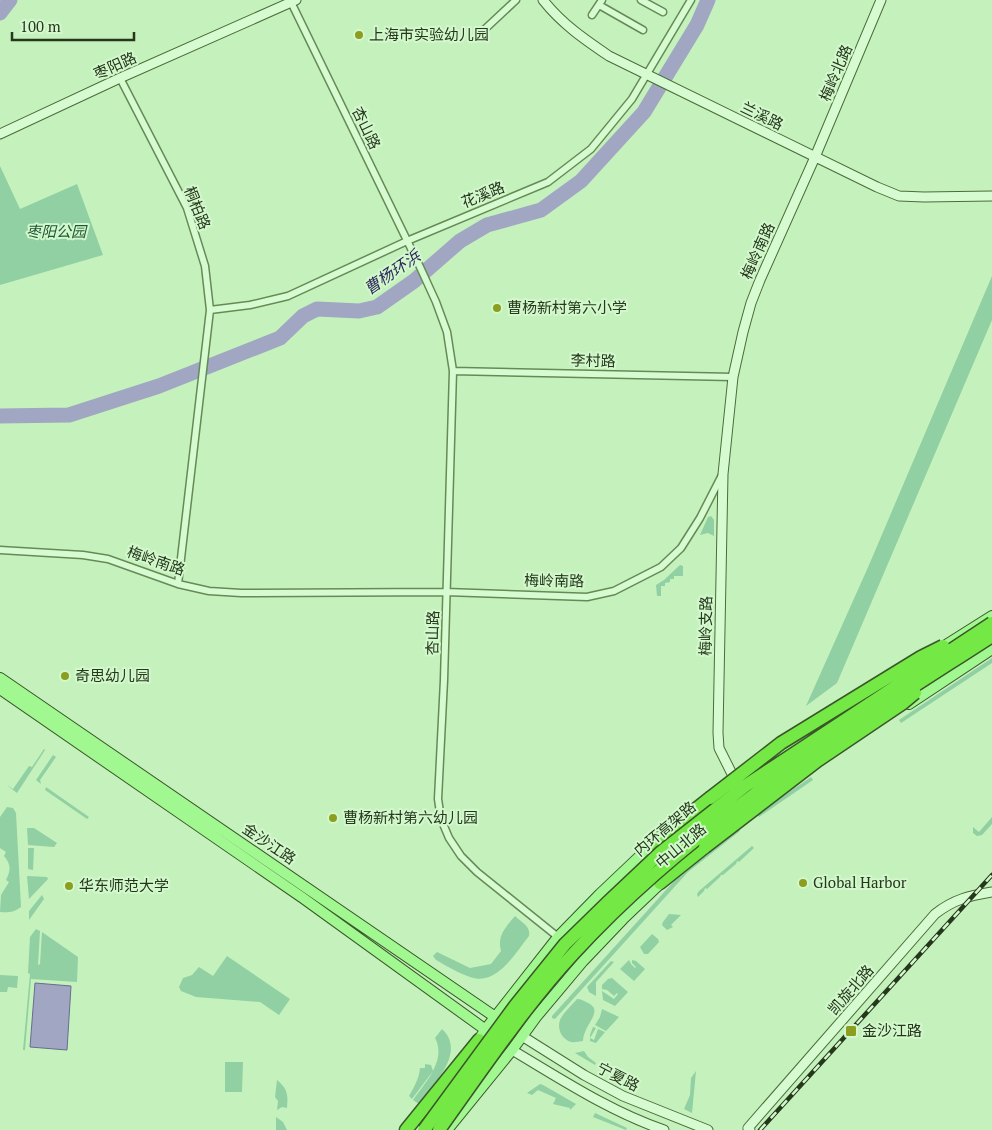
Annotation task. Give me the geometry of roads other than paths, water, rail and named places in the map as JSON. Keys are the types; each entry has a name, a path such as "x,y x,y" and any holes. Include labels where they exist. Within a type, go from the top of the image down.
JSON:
{"highway":[{"path":"652,844 782,743 921,657 992,622"},
{"name":"内环高架路","path":"424,1130 515,1006 565,944 660,853 745,786 992,622"},
{"name":"内环高架路","path":"438,1130 524,1012 573,953 669,861 753,795 900,695 992,636"},
{"path":"660,883 817,762 903,704 944,667"},
{"path":"406,1130 482,1035"}],"main road":[{"name":"中山北路","path":"652,844 674,834 728,790 818,728 992,616"},
{"name":"中山北路","path":"447,1130 583,961 623,918 660,883 743,815 992,649"},
{"name":"中山北路","path":"417,1130 459,1074 482,1035 558,937 652,844 732,774 778,740 903,664 925,658"},
{"name":"金沙江路","path":"0,678 522,1036"},
{"name":"金沙江路","path":"0,689 303,898 482,1035 512,1050"}],"street":[{"path":"485,29 516,0"},
{"name":"兰溪路","path":"543,0 558,18 577,35 609,56 877,187 899,196 992,196"},
{"path":"641,0 663,12"},
{"name":"花溪路","path":"210,310 250,305 288,296 407,240 548,182 591,149 632,99 691,0"},
{"name":"梅岭北路","path":"815,157 882,0"},
{"name":"枣阳路","path":"0,134 292,1"},
{"name":"杏山路","path":"292,1 427,282 446,332 453,371 444,680 438,799 441,819 449,838 461,856 509,899 558,937"},
{"path":"592,15 601,2 643,30"},
{"name":"桐柏路","path":"120,78 187,208 205,266 210,310 178,584"},
{"name":"梅岭南路","path":"0,550 83,555 108,559 178,584 209,591 241,593 446,592 587,597 614,591 661,567 681,548 700,518 723,474 733,377 754,295 815,157"},
{"name":"李村路","path":"453,371 733,377"},
{"name":"梅岭支路","path":"723,474 718,733 719,748 732,774"},
{"name":"凯旋北路","path":"750,1130 748,1128 935,914 961,897 992,892"},
{"name":"宁夏路","path":"522,1036 623,1096 708,1130"},
{"name":"宁夏路","path":"512,1050 616,1110 664,1130"}],"water":[{"path":"35,983 71,986 67,1050 30,1047"}],"waterway":[{"name":"曹杨环浜","path":"0,13 10,0"},
{"name":"曹杨环浜","path":"0,416 69,415 159,386 280,338 303,316 317,309 359,311 377,307 414,281 460,241 487,225 541,210 581,181 644,112 697,25 708,0"}],"railway":[{"path":"760,1130 992,875"}],"place":[{"name":"上海市实验幼儿园","path":"359,35"},
{"name":"曹杨新村第六小学","path":"497,308"},
{"name":"奇思幼儿园","path":"65,676"},
{"name":"曹杨新村第六幼儿园","path":"333,818"},
{"name":"Global Harbor","path":"803,883"},
{"name":"华东师范大学","path":"69,886"},
{"name":"金沙江路","path":"851,1031"}],"park label":[{"name":"枣阳公园","path":"56,232"}]}
